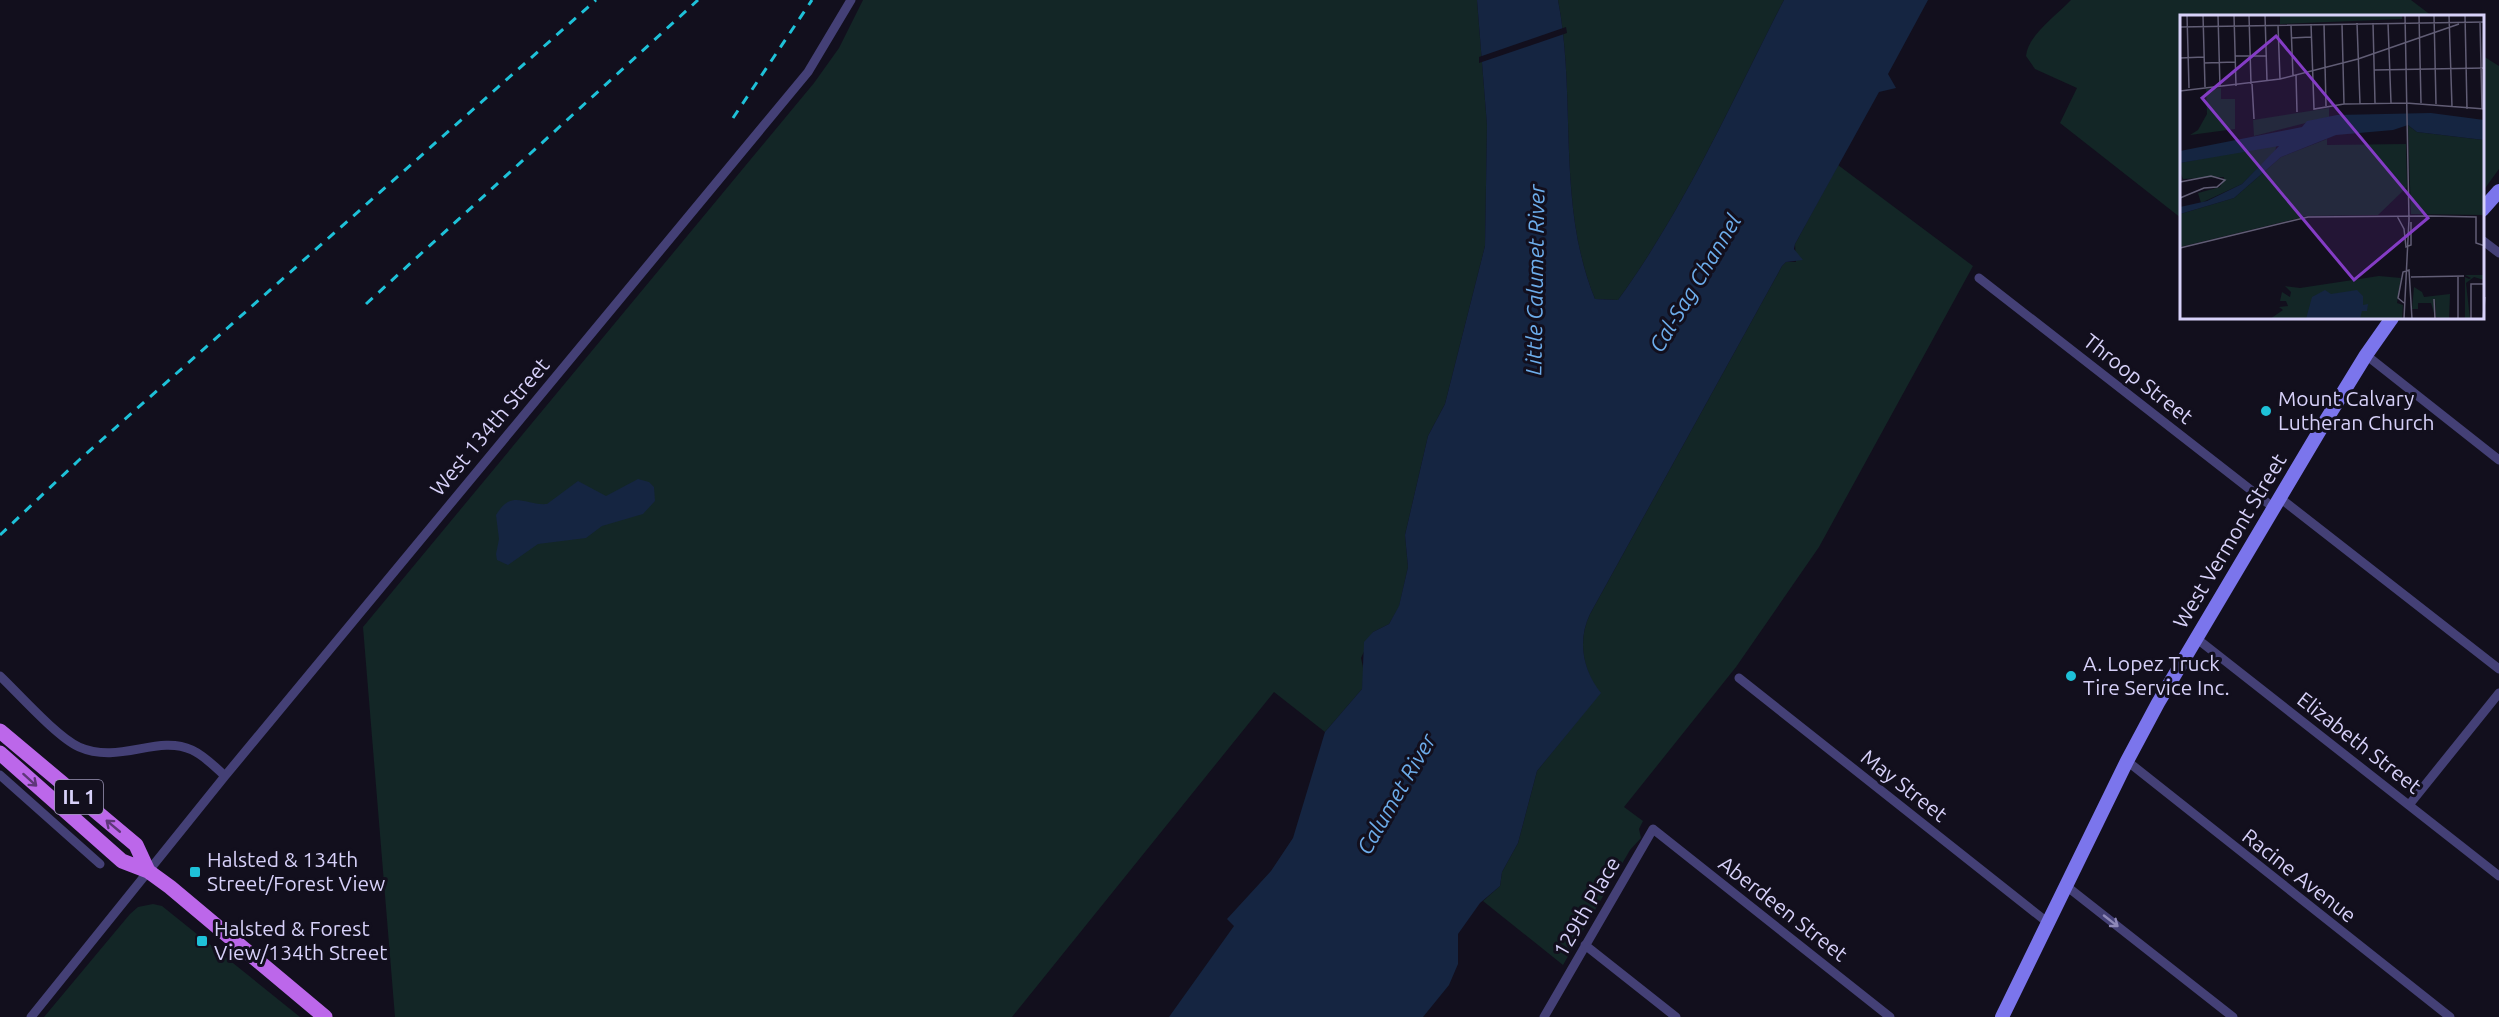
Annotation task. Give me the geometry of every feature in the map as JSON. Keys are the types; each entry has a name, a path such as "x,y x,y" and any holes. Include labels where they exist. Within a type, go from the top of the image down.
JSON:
{"main road":[{"name":"IL 1","path":"0,731 136,845 148,871"},
{"name":"IL 1","path":"0,753 122,861 148,871 325,1017"}],"street":[{"name":"West 134th Street","path":"31,1017 225,776 808,72 850,0"},
{"path":"2484,208 2499,191"},
{"path":"2484,242 2499,253"},
{"name":"Throop Street","path":"1979,278 2499,669"},
{"name":"West Vermont Street","path":"2002,1017 2127,761 2196,638 2366,355 2391,320"},
{"path":"2366,355 2499,460"},
{"name":"Elizabeth Street","path":"2196,638 2499,876"},
{"path":"0,676 78,747 115,754 157,746 176,746 192,750 225,776"},
{"name":"May Street","path":"1739,678 2047,922"},
{"path":"2409,805 2499,693"},
{"name":"Racine Avenue","path":"2127,761 2450,1017"},
{"path":"0,775 100,864"},
{"name":"129th Place","path":"1544,1017 1653,829"},
{"name":"Aberdeen Street","path":"1653,829 1890,1017"},
{"path":"2066,885 2233,1017"},
{"path":"1585,945 1676,1017"}],"green space":[{"path":"863,0 1477,0 1487,125 1485,246 1445,404 1428,436 1405,535 1408,567 1399,607 1389,624 1373,632 1361,658 1364,672 1362,689 1325,732 1274,692 1012,1017 395,1017 363,627 814,83 839,48"},
{"path":"1558,0 1784,0 1665,229 1618,300 1595,299 1583,263 1575,226 1566,75"},
{"path":"2071,0 2411,0 2431,15 2180,15 2180,217 2060,123 2077,88 2035,69 2026,56 2032,41"},
{"path":"2484,57 2499,66 2499,169 2484,190"},
{"path":"1838,165 1973,266 1819,547 1736,667 1624,807 1643,821 1639,829 1641,838 1630,850 1563,965 1483,901 1500,886 1502,872 1518,843 1537,771 1600,693 1589,675 1584,655 1584,634 1590,614 1782,266 1786,262 1796,262 1795,244"},
{"path":"153,904 162,906 300,1017 44,1017 130,914 138,907"}],"water":[{"path":"1477,0 1558,0 1566,75 1575,226 1583,263 1595,299 1618,300 1665,229 1784,0 1928,0 1888,74 1896,88 1879,92 1795,244 1794,249 1803,260 1786,262 1782,266 1590,614 1584,634 1584,655 1590,675 1601,693 1537,771 1518,843 1502,872 1500,886 1480,903 1458,934 1458,964 1449,985 1423,1017 1169,1017 1234,926 1227,919 1271,871 1293,838 1325,732 1362,689 1364,642 1373,632 1389,624 1399,606 1408,567 1405,535 1428,436 1445,404 1485,246 1487,125"},
{"path":"638,479 649,482 654,487 655,501 643,514 602,526 586,538 538,544 508,565 497,560 499,539 496,515 508,502 519,500 547,504 578,481 606,496"}],"pier":[{"path":"1566,27 1567,33 1479,63 1479,57"}],"railway":[{"path":"0,535 78,461 596,0"},
{"path":"366,304 698,0"},
{"path":"733,118 812,0"}],"place":[{"name":"Mount Calvary Lutheran Church","path":"2266,411"},
{"name":"A. Lopez Truck Tire Service Inc.","path":"2071,676"},
{"name":"Halsted & 134th Street/Forest View","path":"195,872"},
{"name":"Halsted & Forest View/134th Street","path":"202,941"}],"water label":[{"name":"Little Calumet River","path":"1535,280"},
{"name":"Cal-Sag Channel","path":"1695,283"},
{"name":"Calumet River","path":"1396,794"}]}
